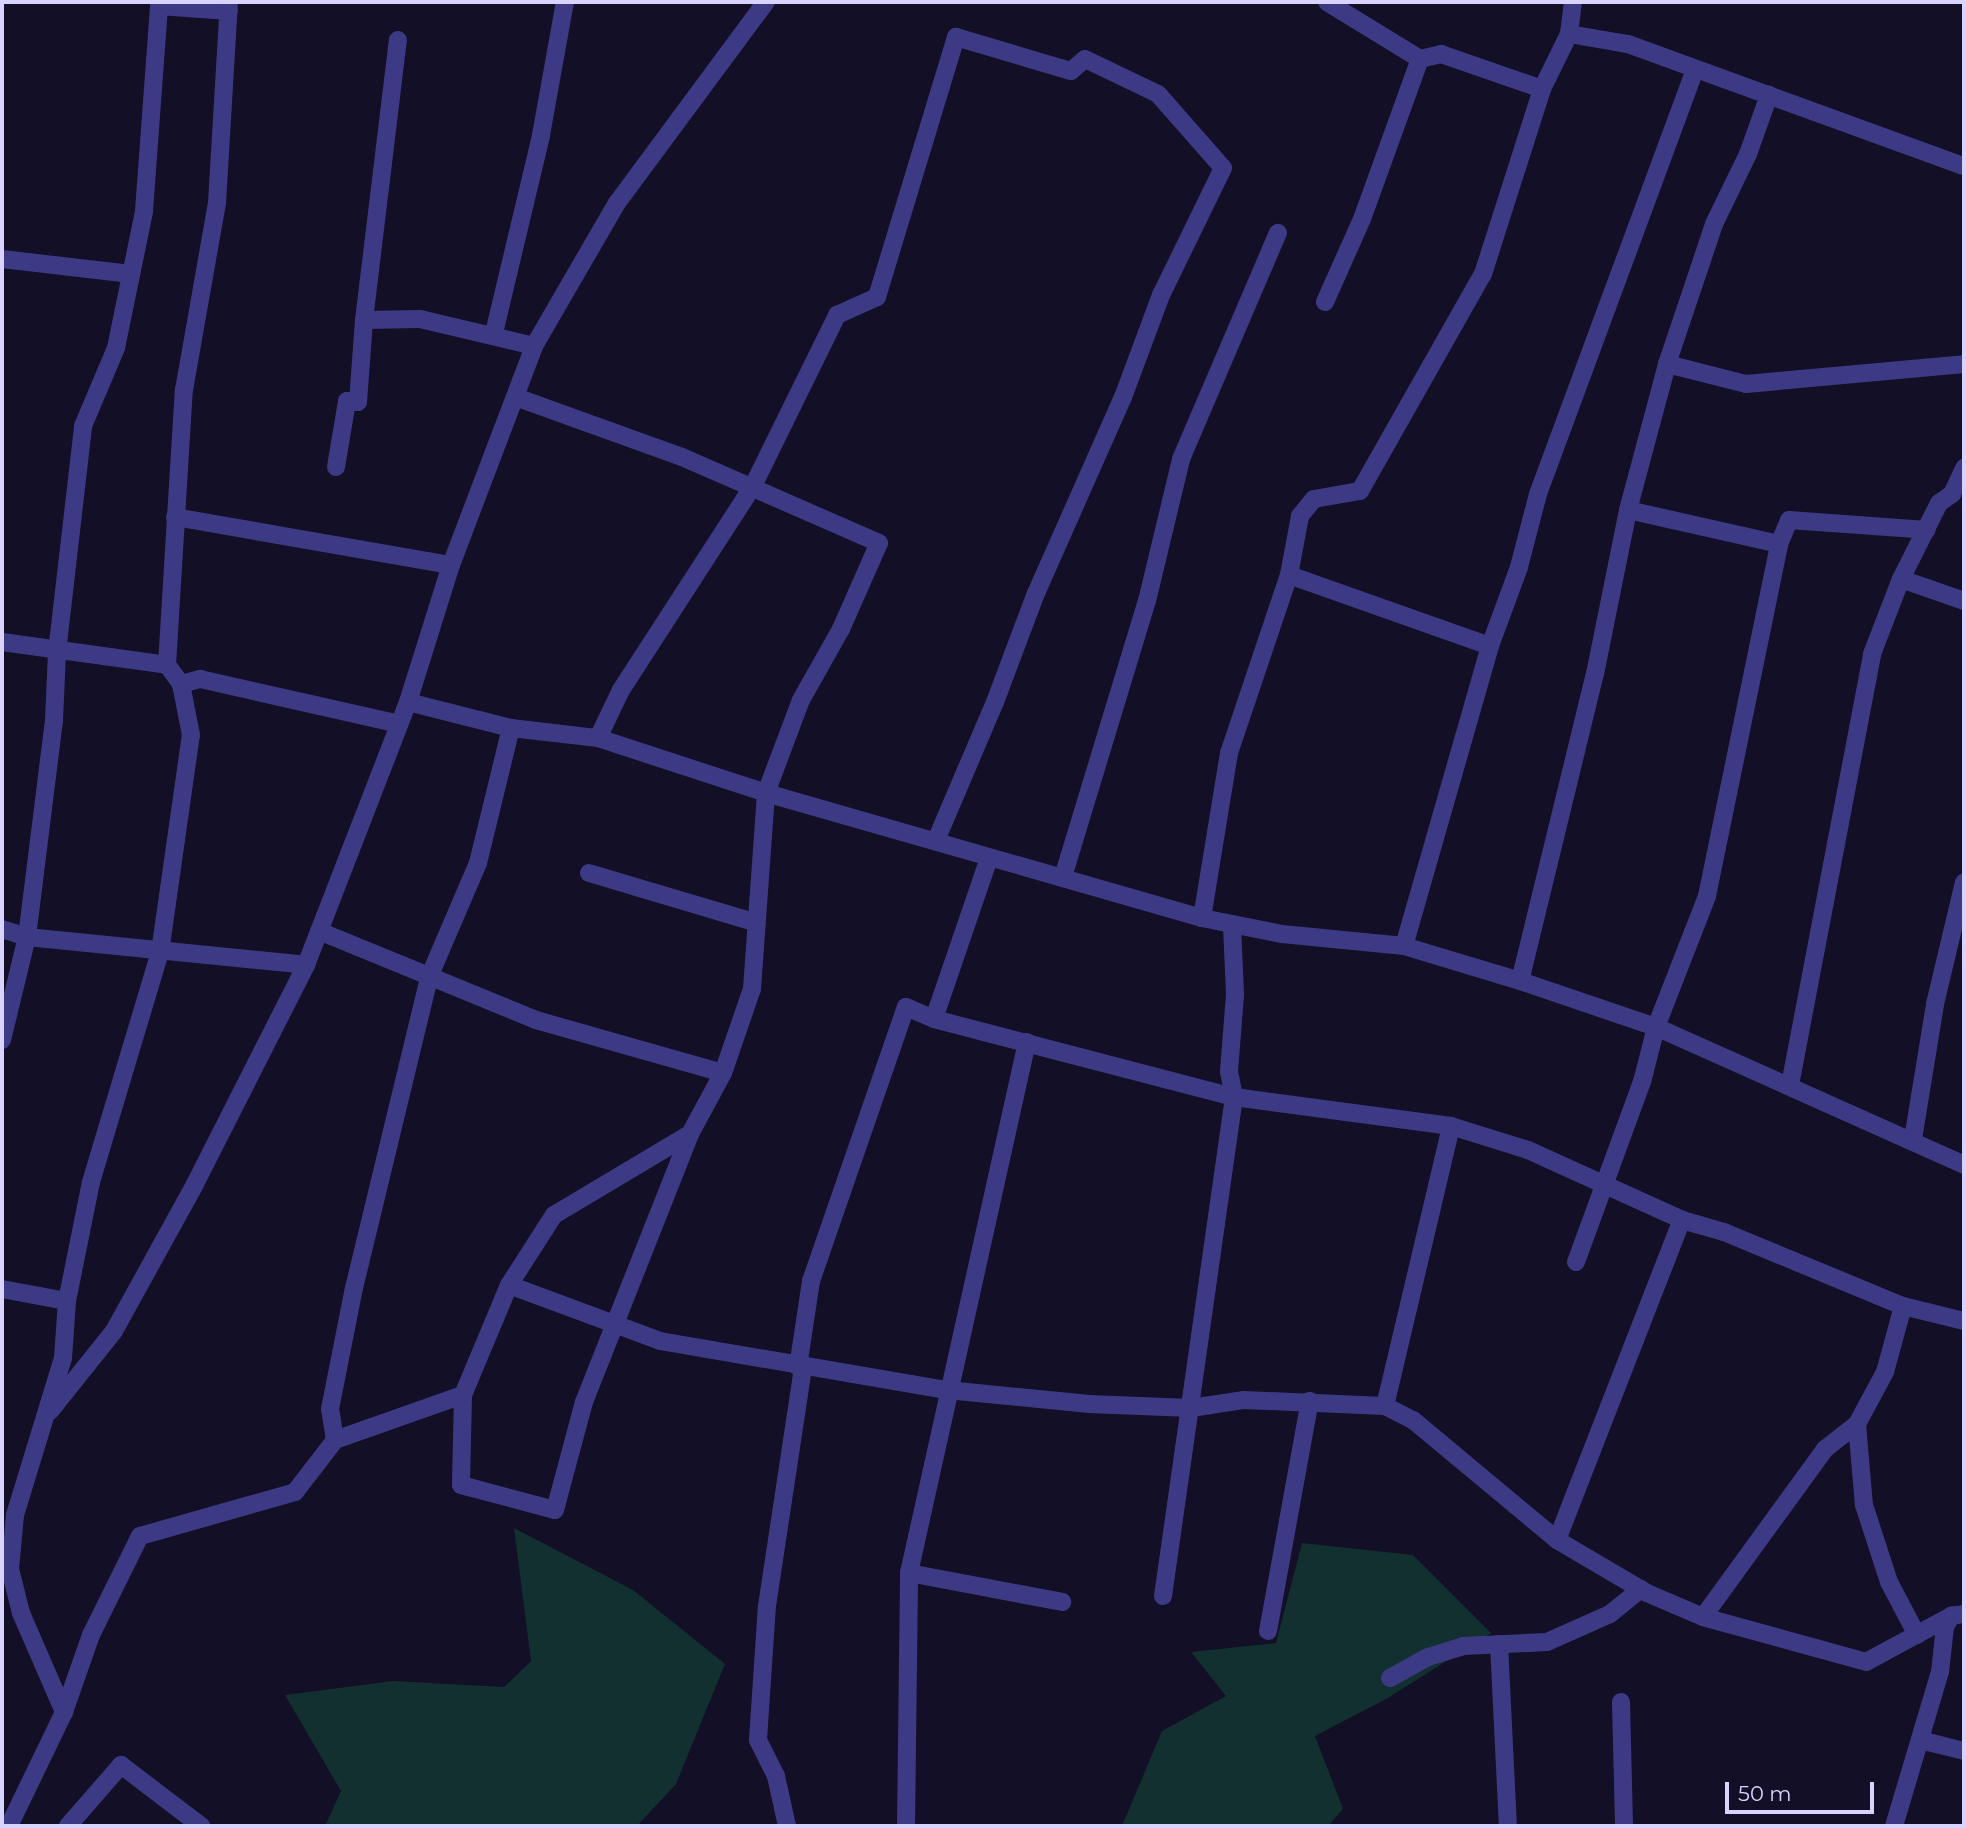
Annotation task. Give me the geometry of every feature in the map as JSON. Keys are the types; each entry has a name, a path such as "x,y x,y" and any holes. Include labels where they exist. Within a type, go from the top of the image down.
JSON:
{"street":[{"path":"494,333 541,135 565,2"},
{"path":"41,1422 114,1331 195,1184 306,965 408,702 451,565 534,346 617,203 766,2"},
{"path":"1326,2 1420,59 1441,54 1542,89"},
{"path":"1202,918 1230,753 1289,575 1300,516 1314,499 1360,491 1483,274 1542,89 1569,34 1573,2"},
{"path":"2,1040 27,937 54,721 57,652 83,426 116,348 144,211 159,5 229,6 217,203 184,390 167,665 181,684 191,735 160,951 91,1182 67,1301 63,1358 41,1422 15,1515 10,1569 21,1613 64,1712"},
{"path":"1569,34 1628,44 1964,166"},
{"path":"598,738 621,690 753,486 837,315 877,298 956,37 1072,71 1085,59 1158,94 1223,168 1161,295 1123,397 1035,593 995,702 936,840"},
{"path":"336,467 347,401 358,402 364,320 398,40"},
{"path":"1325,302 1399,123 1420,59"},
{"path":"1404,946 1490,646 1519,567 1538,494 1695,69"},
{"path":"1520,981 1595,674 1628,510 1667,364 1714,224 1748,154 1769,95"},
{"path":"1063,877 1147,601 1181,459 1278,233"},
{"path":"2,259 131,274"},
{"path":"364,320 420,318 494,333 534,346"},
{"path":"1667,364 1746,384 1964,363"},
{"path":"515,397 753,486 878,543 841,629 802,700 766,793 752,989 723,1073 690,1134 584,1402 555,1510 461,1485 463,1395 509,1285 554,1215 690,1134"},
{"path":"1790,1084 1872,654 1900,579 1939,503 1952,494 1964,468"},
{"path":"1628,510 1779,544"},
{"path":"175,517 451,565"},
{"path":"1576,1262 1642,1082 1656,1027 1707,896 1779,544 1789,520 1927,530"},
{"path":"1289,575 1490,646"},
{"path":"1900,579 1964,601"},
{"path":"2,646 167,665"},
{"path":"181,684 200,679 398,724"},
{"path":"408,702 511,728 598,738 766,793 1202,918 1282,934 1404,946 1520,981 1656,1027 1913,1139 1964,1165"},
{"path":"335,1440 330,1409 354,1288 430,975 478,863 511,728"},
{"path":"934,1019 989,858"},
{"path":"589,873 757,923"},
{"path":"1913,1139 1935,1004 1964,882"},
{"path":"1163,1596 1234,1097 1229,1071 1235,994 1233,924"},
{"path":"2,929 27,937 306,965"},
{"path":"319,932 536,1020 723,1073"},
{"path":"787,1826 776,1776 758,1740 767,1606 811,1281 906,1007 934,1019 1234,1097 1451,1126 1528,1150 1682,1220 1724,1232 1903,1306 1964,1321"},
{"path":"905,1826 909,1573 947,1390 1027,1042"},
{"path":"1385,1406 1451,1126"},
{"path":"1557,1540 1682,1220"},
{"path":"509,1285 617,1322 660,1341 947,1390 1089,1405 1191,1408 1244,1400 1385,1406 1413,1420 1557,1540 1641,1590 1703,1618 1866,1662 1957,1615"},
{"path":"2,1289 67,1301"},
{"path":"1703,1618 1825,1449 1857,1424 1885,1372 1903,1306"},
{"path":"9,1826 64,1712 91,1635 140,1535 295,1492 335,1440 463,1395"},
{"path":"1268,1631 1310,1401"},
{"path":"1857,1424 1864,1504 1889,1582 1917,1635"},
{"path":"909,1573 1062,1602"},
{"path":"1390,1678 1428,1657 1463,1646 1547,1643 1610,1614 1641,1590"},
{"path":"1894,1826 1957,1615"},
{"path":"1499,1644 1508,1826"},
{"path":"1621,1702 1624,1826"},
{"path":"1920,1740 1964,1751"},
{"path":"68,1826 121,1765 201,1826"}],"green space":[{"path":"514,1528 633,1590 725,1664 676,1784 637,1826 325,1826 341,1791 285,1695 393,1681 504,1687 531,1661"},
{"path":"1302,1543 1413,1555 1491,1633 1388,1698 1315,1736 1343,1809 1328,1826 1122,1826 1162,1731 1226,1696 1191,1652 1276,1643"}]}
